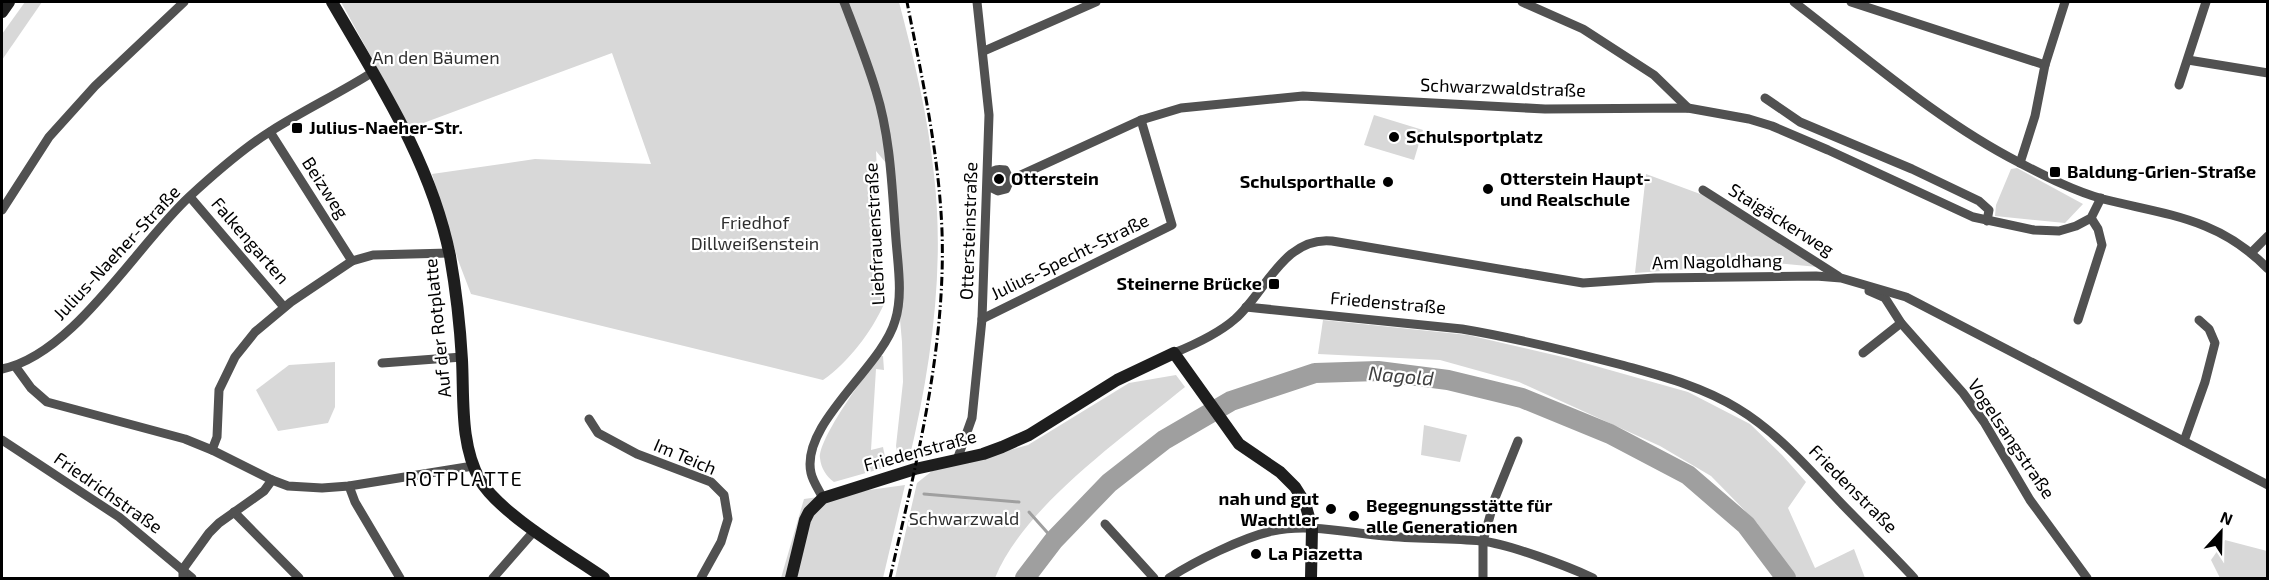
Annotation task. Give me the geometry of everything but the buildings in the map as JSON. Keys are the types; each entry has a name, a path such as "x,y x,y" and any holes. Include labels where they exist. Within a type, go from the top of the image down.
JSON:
{"street":[{"path":"2,12 9,2"},
{"path":"2,210 49,137 95,86 184,2"},
{"name":"Auf der Rotplatte","path":"332,2 410,137 439,215 456,294 462,357 465,432 473,466 480,482 506,510 604,579"},
{"name":"Liebfrauenstraße","path":"823,498 811,475 811,450 824,424 886,339 894,324 899,288 886,133 877,92 844,2"},
{"name":"Ottersteinstraße","path":"957,460 972,418 982,319 989,115 977,2"},
{"path":"984,51 1096,2"},
{"path":"1522,2 1583,29 1654,75 1688,108"},
{"path":"1794,2 1946,118 2020,163 2064,185 2101,198 2186,218 2221,232 2251,253 2268,269"},
{"path":"1851,2 2045,65"},
{"path":"2020,163 2036,116 2045,65 2065,2"},
{"path":"2179,85 2206,2"},
{"path":"2188,60 2268,73"},
{"name":"Julius-Naeher-Straße","path":"2,369 15,366 49,348 70,330 161,226 190,197 270,132 373,72"},
{"name":"Schwarzwaldstraße","path":"988,180 992,189 998,191 1006,189 1010,180 1141,120 1181,108 1303,96 1545,109 1688,108 1749,119 1772,126 1973,218 2034,230 2059,231 2091,218"},
{"path":"1766,98 1800,122 1901,164 1979,201 1989,210 1987,221"},
{"name":"Julius-Specht-Straße","path":"982,319 1172,225 1141,120"},
{"name":"Beizweg","path":"270,132 352,261"},
{"path":"988,180 992,172 998,169 1005,170 1010,180"},
{"name":"Staigäckerweg","path":"1703,190 1841,278"},
{"name":"Falkengarten","path":"190,197 285,307"},
{"path":"2078,320 2102,245 2098,229 2091,218 2101,198"},
{"path":"2251,253 2268,236"},
{"name":"Am Nagoldhang","path":"1246,307 1288,257 1304,245 1323,240 1584,283 1655,278 1816,276 1841,278 1906,297 2268,485"},
{"path":"212,450 217,437 219,390 235,357 255,332 285,307 352,261 373,255 449,253"},
{"name":"Vogelsangstraße","path":"1841,278 1885,298 1901,323 1963,393 1984,422 2030,500 2087,579"},
{"name":"Friedenstraße","path":"823,498 915,469 1002,447 1029,435 1117,380 1210,336 1237,318 1246,307 1462,328 1496,334 1563,348 1686,384 1718,397 1767,430 1799,459 1914,579"},
{"path":"2184,441 2205,382 2215,343 2209,329 2199,320"},
{"path":"1863,352 1901,323"},
{"path":"1174,353 1232,436 1245,449 1280,472 1295,487 1305,503 1312,528 1311,579"},
{"path":"382,363 462,357"},
{"path":"15,366 31,388 47,402 185,439 288,486 322,488 349,486 473,466"},
{"name":"Im Teich","path":"589,420 598,433 637,454 711,482 724,495 728,519 721,542 701,579"},
{"name":"Friedrichstraße","path":"2,440 119,517 183,574 192,579"},
{"path":"1483,579 1483,541 1495,498 1518,441"},
{"path":"183,574 209,533 264,491 272,480"},
{"path":"349,486 355,502 400,579"},
{"path":"791,579 808,512 823,498"},
{"path":"234,512 299,579"},
{"path":"1105,524 1154,579"},
{"path":"1169,579 1185,568 1222,550 1273,531 1312,528 1387,537 1483,541 1524,553 1593,579"},
{"path":"493,579 535,530"}],"green space":[{"path":"25,2 42,2 2,60 2,34"},
{"name":"Friedhof Dillweißenstein","path":"341,2 899,2 928,131 934,175 938,247 934,318 924,390 909,460 899,462 896,446 903,382 902,342 886,163 876,151 884,304 858,346 823,380 471,294 458,260 432,174 535,159 651,164 612,53 410,128"},
{"name":"Schulsportplatz","path":"1374,115 1423,130 1414,160 1364,145"},
{"path":"2017,168 2083,204 2065,223 1995,216 1996,205 2011,169"},
{"path":"1646,174 1703,195 1818,267 1775,263 1635,273"},
{"path":"1323,320 1468,335 1567,358 1688,392 1750,424 1806,482 1788,508 1815,568 1854,549 1865,578 1796,578 1757,523 1711,476 1660,446 1519,382 1440,360 1318,354"},
{"path":"880,356 883,356 884,370 876,369 871,450 883,447 887,467 834,482 821,465 821,449 844,406"},
{"path":"335,362 335,407 328,423 278,431 256,390 289,365"},
{"name":"Schwarzwald","path":"1176,375 1185,387 1106,450 1052,499 1028,525 1009,551 995,578 895,578 917,483 932,471 1028,445 1129,383"},
{"path":"1424,425 1467,435 1460,462 1421,455"},
{"name":"Schwarzwald","path":"905,485 883,578 781,578 804,499"},
{"path":"2225,540 2267,551 2267,578 2220,578 2211,560"}],"waterway":[{"name":"Nagold","path":"1025,578 1054,540 1109,483 1164,440 1231,401 1315,373 1378,371 1448,380 1522,398 1610,434 1688,475 1746,525 1786,578"},
{"path":"924,494 1019,502"},
{"path":"1029,512 1054,540"}],"railway":[{"path":"890,578 927,406 934,363 942,275 942,231 937,173 929,116 907,2"}],"place":[{"name":"Julius-Naeher-Str.","path":"297,128"},
{"name":"Schulsportplatz","path":"1394,137"},
{"name":"Baldung-Grien-Straße","path":"2055,172"},
{"name":"Otterstein","path":"999,179"},
{"name":"Schulsporthalle","path":"1388,182"},
{"name":"Otterstein Haupt- und Realschule","path":"1488,189"},
{"name":"Steinerne Brücke","path":"1274,284"},
{"name":"nah und gut Wachtler","path":"1331,509"},
{"name":"Begegnungsstätte für alle Generationen","path":"1354,516"},
{"name":"La Piazetta","path":"1256,554"}],"district":[{"name":"ROTPLATTE","path":"464,479"}],"park label":[{"name":"An den Bäumen","path":"436,58"}]}
